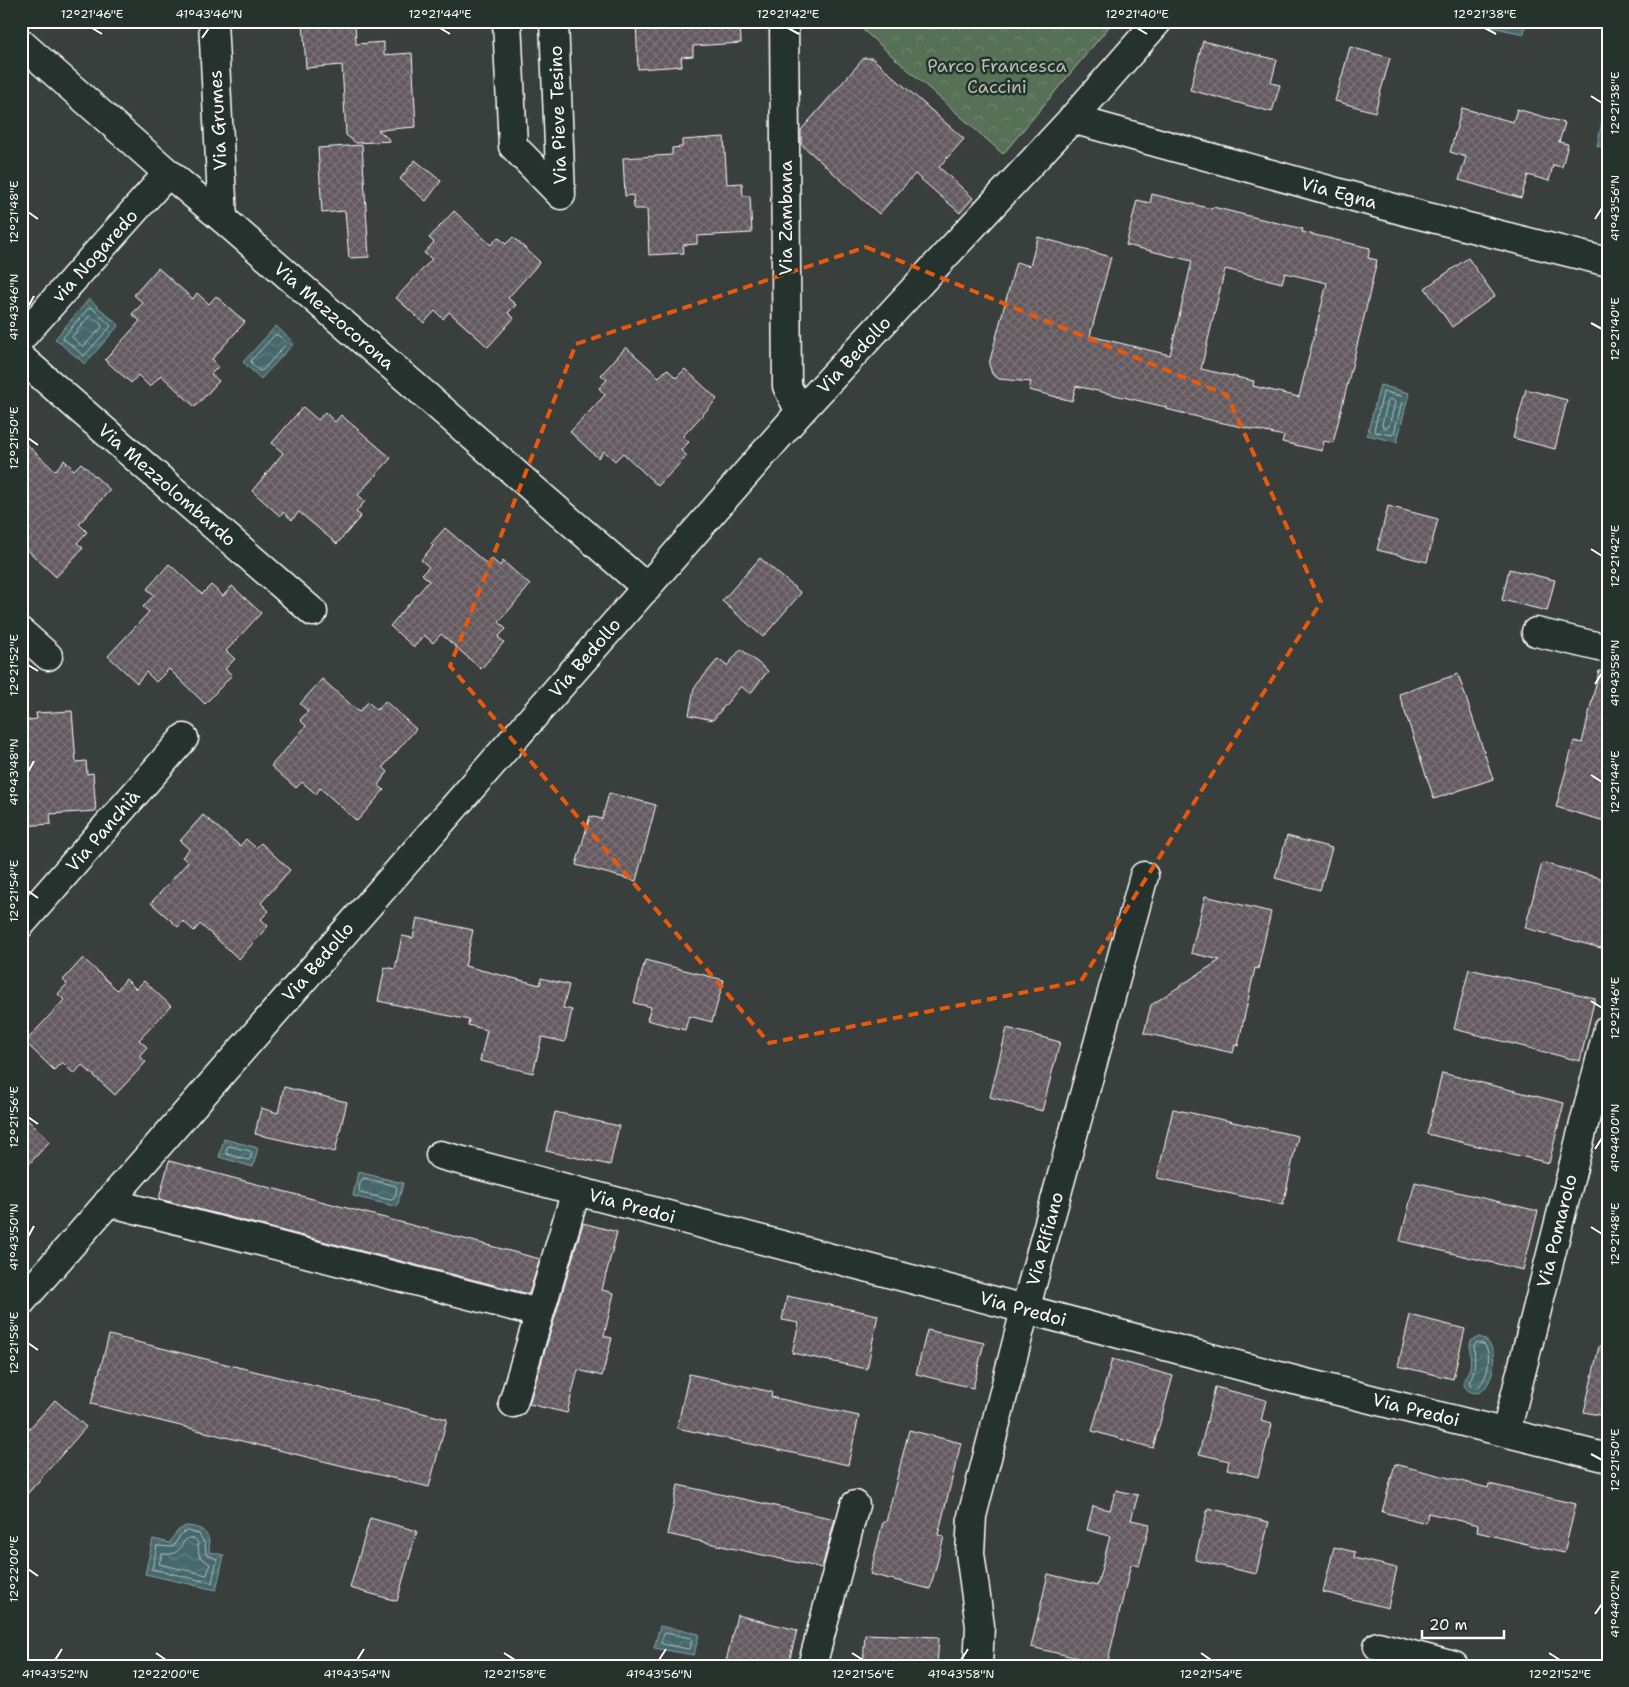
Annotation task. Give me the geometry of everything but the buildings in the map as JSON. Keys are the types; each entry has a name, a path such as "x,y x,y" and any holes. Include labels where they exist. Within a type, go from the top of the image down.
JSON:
{"street":[{"name":"Via Grumes","path":"213,21 223,219"},
{"name":"Via Pieve Tesino","path":"507,21 513,146 561,195 554,21"},
{"name":"Via Zambana","path":"784,21 787,386 800,412"},
{"name":"Via Bedollo","path":"21,1302 800,412 1072,119 1158,21"},
{"name":"Via Mezzocorona","path":"21,43 168,173 647,588"},
{"name":"Via Egna","path":"1072,119 1412,213 1608,262"},
{"name":"via Nogaredo","path":"21,338 168,173"},
{"name":"Via Mezzolombardo","path":"21,358 313,612"},
{"path":"21,632 48,656"},
{"path":"1536,632 1608,649"},
{"name":"Via Panchià","path":"21,924 184,738"},
{"name":"Via Rifiano","path":"978,1666 980,1626 970,1553 972,1516 1025,1310 1144,876"},
{"name":"Via Pomarolo","path":"1506,1432 1608,1029"},
{"name":"Via Predoi","path":"440,1155 1298,1381 1608,1458"},
{"path":"512,1403 576,1191"},
{"path":"108,1202 539,1313"},
{"path":"812,1666 855,1505"},
{"path":"1378,1646 1454,1666"}],"highlighted area":[{"path":"866,247 1227,395 1321,602 1081,981 769,1043 450,666 576,344"}],"green space":[{"name":"Parco Francesca Caccini","path":"853,21 1114,21 1003,154"}],"water":[{"path":"1478,21 1526,21 1524,34 1477,24"},
{"path":"1605,108 1608,109 1608,148 1597,146"},
{"path":"89,299 119,325 85,364 55,339"},
{"path":"276,326 294,343 261,379 243,362"},
{"path":"1380,385 1409,393 1397,442 1367,435"},
{"path":"224,1139 258,1148 253,1167 219,1157"},
{"path":"358,1172 403,1183 397,1207 353,1196"},
{"path":"1479,1337 1486,1340 1490,1346 1494,1360 1491,1377 1487,1384 1483,1390 1474,1393 1466,1388 1464,1381 1470,1367 1471,1341"},
{"path":"186,1526 205,1532 209,1540 209,1552 224,1555 216,1590 145,1574 153,1539 170,1543 176,1533"},
{"path":"660,1626 699,1634 694,1655 654,1648"}]}
